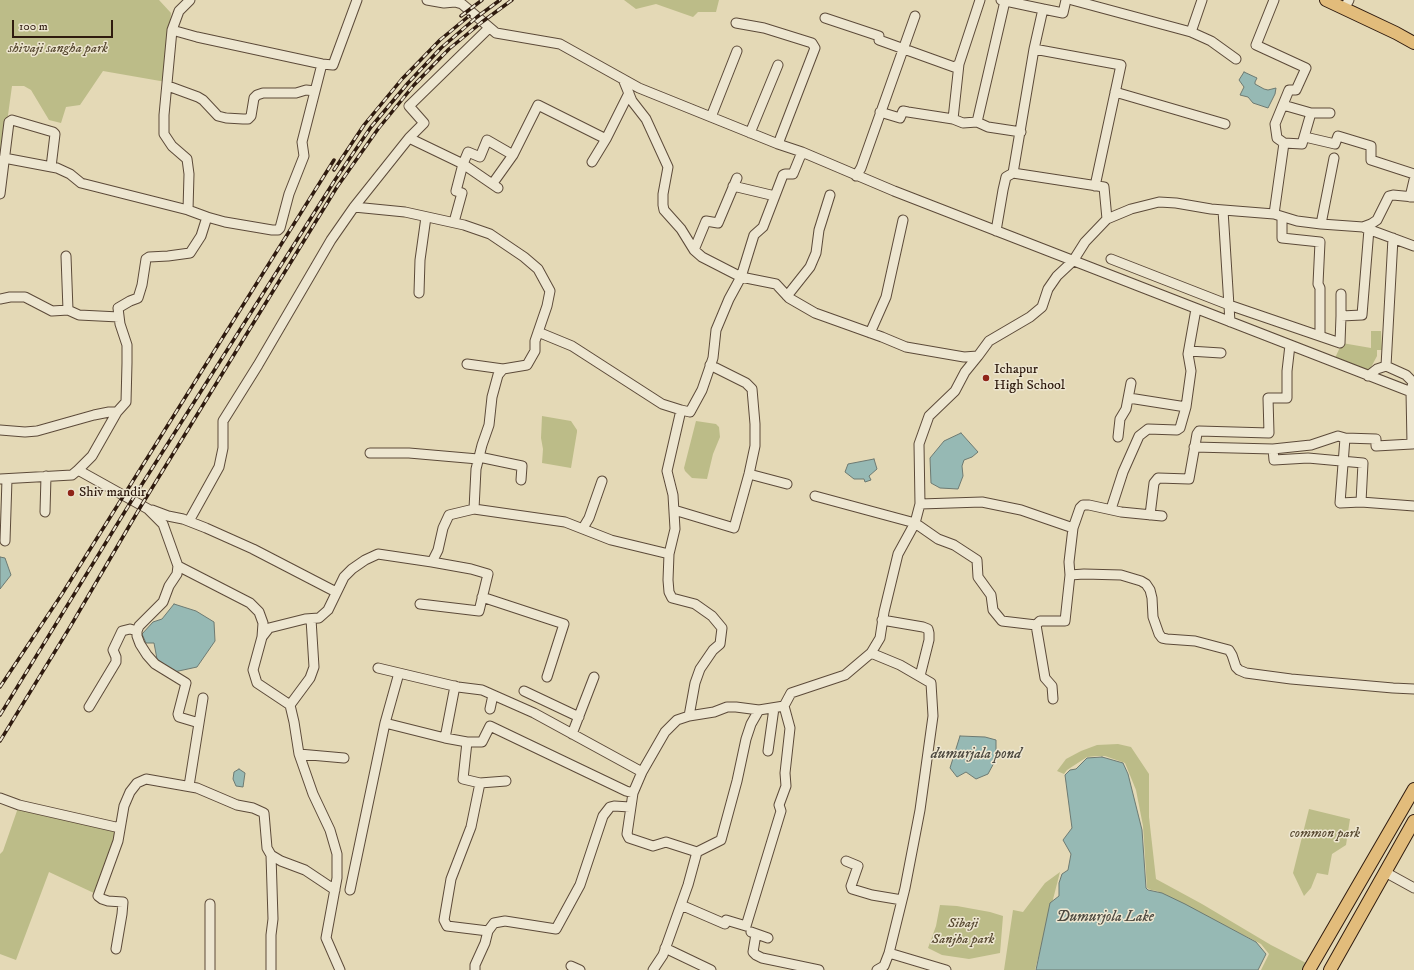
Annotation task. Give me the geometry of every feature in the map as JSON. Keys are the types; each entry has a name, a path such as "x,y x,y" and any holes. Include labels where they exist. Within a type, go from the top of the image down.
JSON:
{"main road":[{"path":"1338,2 1414,43"},
{"path":"1309,970 1414,789"},
{"path":"1330,970 1414,821"}],"street":[{"path":"188,210 189,174 187,159 172,146 164,134 164,116 168,86 172,30 179,11 190,0"},
{"path":"172,30 197,37 322,64 333,65 357,0"},
{"path":"427,0 462,4 470,9 496,33 560,44 639,88 778,144 802,152 856,176 1413,393"},
{"path":"953,119 959,64 980,0"},
{"path":"977,122 1003,0 1063,13 1066,0"},
{"path":"1072,0 1190,32 1211,41 1236,59"},
{"path":"1190,32 1202,0"},
{"path":"1274,0 1256,45 1306,68 1296,90 1289,90 1274,124 1277,138 1284,143 1302,144 1311,113"},
{"path":"1013,173 1034,49 1043,9"},
{"path":"856,176 861,168 915,16"},
{"path":"825,18 879,36 879,40 904,50 954,67 959,64"},
{"path":"736,23 764,28 812,43 815,48 778,144"},
{"path":"189,522 219,467 224,448 223,421 262,358 331,240 354,207 409,138 424,123 409,106 489,28"},
{"path":"1034,49 1121,65 1095,186"},
{"path":"711,117 737,51"},
{"path":"4,158 57,168 70,174 81,183 188,210 225,222 278,230 280,228 289,194 304,156 302,142 322,64"},
{"path":"750,133 778,65"},
{"path":"623,79 632,101 646,119 668,167 663,194 664,210 681,229 694,250 702,257 741,277 776,284 787,296 815,313 906,347 964,357 978,356"},
{"path":"168,86 203,100 218,116 243,119 248,119 251,116 254,98 257,95 263,93 296,93 306,90 315,91"},
{"path":"1115,92 1225,124"},
{"path":"592,162 606,139 629,93"},
{"path":"409,138 463,164 495,186 514,155 538,105 606,139"},
{"path":"1283,105 1311,113 1330,113"},
{"path":"880,112 900,118 903,111 953,119 963,123 977,122 988,127 1021,132"},
{"path":"0,194 4,158 10,122 12,120 53,132 51,167"},
{"path":"1305,137 1335,144 1338,136 1372,146 1371,160 1414,174"},
{"path":"454,222 462,192 456,191 463,164 468,152 480,157 487,140 514,155"},
{"path":"1274,214 1284,143"},
{"path":"538,332 572,346 662,404 690,412 702,390 713,358 716,330 729,299 741,277 754,235 763,227 783,175 793,174 802,152"},
{"path":"1321,224 1334,158"},
{"path":"996,231 1006,177 1013,173 1104,187 1107,219"},
{"path":"1341,316 1362,315 1366,228 1377,220 1389,196 1412,197 1414,180"},
{"path":"694,250 706,222 718,223 735,182 775,196"},
{"path":"787,296 810,268 816,253 819,230 830,196"},
{"path":"746,926 781,811 780,805 786,786 785,773 790,728 784,706 791,693 845,676 871,653 880,638 882,620 898,554 915,523 920,504 919,444 929,416 955,391 965,372 989,341 1030,317 1042,307 1048,289 1057,276 1073,261 1085,242 1107,219 1131,209 1159,202 1223,210 1274,214 1282,217 1321,224 1366,228 1414,246"},
{"path":"354,207 405,212 464,225 490,234 524,257 538,269 550,291 547,306 535,341 535,351 527,365 504,369 467,364"},
{"path":"1223,210 1230,322"},
{"path":"5,541 3,479 72,475 92,456 117,412 126,402 126,345 118,308 138,298 142,285 146,259 149,257 190,253 202,236 207,217"},
{"path":"419,293 420,260 426,217"},
{"path":"1282,217 1282,238 1320,242 1318,284 1320,288 1320,336"},
{"path":"870,333 886,297 904,220"},
{"path":"1386,366 1393,238"},
{"path":"66,256 68,310"},
{"path":"1111,260 1229,305 1340,343 1341,294"},
{"path":"0,298 10,296 25,297 52,310 68,310 79,315 119,317"},
{"path":"1111,510 1123,472 1139,436 1148,429 1177,430 1180,428 1186,406 1191,371 1188,352 1196,309"},
{"path":"1150,515 1154,483 1158,478 1190,479 1196,434 1199,431 1269,433 1268,398 1287,398 1287,371 1290,345"},
{"path":"1188,352 1221,353"},
{"path":"674,510 734,528 749,474 755,446 752,389 746,383 710,365"},
{"path":"1194,447 1273,449 1311,445 1338,436 1345,438 1376,439 1376,446 1412,444 1413,382 1406,375 1386,366 1377,369 1368,376"},
{"path":"474,509 474,484 479,458 489,425 492,397 498,375 504,369"},
{"path":"1118,437 1120,419 1126,409 1130,383"},
{"path":"1128,398 1186,406"},
{"path":"680,410 667,471 673,495 675,529 669,554 669,592 672,598 695,604 712,616 722,628 720,644 713,650 700,669 695,683 690,716"},
{"path":"0,430 25,432 37,431 109,412 117,412"},
{"path":"1345,438 1340,503 1361,502 1414,506"},
{"path":"1273,449 1274,460 1308,458 1362,463 1361,502"},
{"path":"370,453 409,453 479,458 522,466 521,480"},
{"path":"78,470 148,509 163,524 178,566 177,574 169,586 163,602 148,619 139,626 136,636 151,660 186,683 178,714 179,717 199,723"},
{"path":"749,474 787,484"},
{"path":"45,512 46,476"},
{"path":"583,528 589,518 602,481"},
{"path":"815,496 915,523 938,539 954,546 977,560 978,577 991,595 993,610 1002,621 1036,625 1040,621 1065,621 1073,528 1080,508 1083,505 1162,516"},
{"path":"920,504 982,502 1021,510 1073,528"},
{"path":"141,506 206,528 253,549 336,592"},
{"path":"432,562 438,550 443,528 449,514 474,509 565,522 611,540 669,554"},
{"path":"262,637 269,628 319,618 328,610 344,577 365,560 378,554 432,562 488,574 479,611 420,604"},
{"path":"178,566 250,603 260,612 263,623 262,637 253,670 257,682 290,705 299,754 313,794 330,830 337,854 337,878 326,938 340,970"},
{"path":"1070,575 1121,575 1141,581 1146,584 1150,590 1153,617 1162,638 1195,641 1229,650 1236,667 1246,673 1291,679 1414,689"},
{"path":"482,597 564,622 565,625 547,677"},
{"path":"290,705 310,678 314,667 311,619"},
{"path":"882,620 928,629 929,640 920,676"},
{"path":"1036,625 1045,678 1052,686 1053,699"},
{"path":"89,707 116,662 114,650 122,631 130,629 137,631"},
{"path":"871,653 900,665 931,683 933,716 920,810 902,900 889,953 884,966 877,970"},
{"path":"378,668 454,686 482,690 534,713 642,772"},
{"path":"350,890 385,723 399,673"},
{"path":"572,734 594,677"},
{"path":"445,738 454,686"},
{"path":"524,691 579,717"},
{"path":"490,709 493,695"},
{"path":"189,786 204,698"},
{"path":"759,710 750,724 737,780 720,840 697,852 666,842 653,846 629,838 627,834 632,793 665,732 677,720 709,713 727,707 759,710 784,706"},
{"path":"768,751 774,708"},
{"path":"385,723 467,742 482,742 490,726 632,793"},
{"path":"467,742 463,779 480,783 506,781"},
{"path":"299,754 344,758"},
{"path":"116,949 122,920 123,902 108,901 98,896 118,841 124,806 130,792 137,783 146,779 189,786 210,792 237,805 253,808 264,813 267,848 270,855 273,919 271,970"},
{"path":"480,783 471,827 451,879 444,920 447,926 488,932"},
{"path":"0,798 19,805 120,828"},
{"path":"475,970 475,965 485,943 488,932 494,923 505,920 556,929 580,885 603,816 610,807 630,807"},
{"path":"653,970 663,955 688,885 697,852"},
{"path":"270,855 305,870 335,890"},
{"path":"846,861 858,866 851,886 852,889 872,895 902,900"},
{"path":"1385,872 1414,888"},
{"path":"210,904 210,970"},
{"path":"681,905 725,924 726,920 746,926 752,933 768,938"},
{"path":"756,934 753,952 756,956 814,969"},
{"path":"665,948 708,969"},
{"path":"889,953 946,970"},
{"path":"571,966 580,970"}],"green space":[{"name":"shivaji sangha park","path":"0,0 159,0 171,13 166,82 103,71 80,105 66,107 61,123 49,120 31,90 24,86 12,86 0,173"},
{"path":"624,0 719,0 716,12 698,12 693,17 656,4 636,9"},
{"path":"1371,331 1381,331 1382,350 1377,350 1377,356 1368,373 1335,358 1342,343 1371,348"},
{"path":"542,416 571,421 577,430 571,468 542,463"},
{"path":"696,421 716,424 719,427 720,437 713,454 707,479 692,478 684,468"},
{"path":"1118,744 1131,747 1149,774 1149,817 1156,879 1202,904 1271,945 1308,964 1304,970 1261,970 1269,954 1261,944 1157,891 1147,888 1143,826 1136,790 1125,763 1105,756 1087,757 1067,770 1064,774 1057,771 1066,759 1081,751 1097,745"},
{"path":"19,805 119,829 96,894 49,872 16,960 0,954 0,854 3,851"},
{"name":"common park","path":"1309,809 1350,819 1346,845 1332,854 1328,875 1317,873 1311,888 1304,896 1293,873"},
{"path":"1060,872 1035,970 1004,970 1013,910 1023,912 1045,883"},
{"name":"Sibaji Sanjha park","path":"940,905 957,906 1003,916 1000,953 969,959 942,955 928,948 936,926"}],"water":[{"path":"1244,72 1257,78 1255,84 1264,89 1268,90 1276,88 1275,94 1268,108 1253,103 1248,97 1240,95 1244,87 1239,80"},
{"path":"961,433 978,452 972,457 964,460 962,466 963,476 958,489 940,488 931,483 930,458 944,441"},
{"path":"874,459 877,469 869,476 871,480 865,482 864,479 854,479 845,472 848,464"},
{"path":"0,557 5,558 11,575 0,589"},
{"path":"174,604 196,611 214,622 215,641 197,667 174,672 157,659 154,643 146,643 142,634 153,622 162,619"},
{"name":"dumurjala pond","path":"960,736 985,737 996,740 996,759 988,774 976,779 966,772 957,777 950,768"},
{"name":"Dumurjola Lake","path":"1102,757 1123,763 1128,774 1142,830 1146,888 1148,890 1162,893 1185,904 1256,942 1266,954 1258,970 1036,970 1050,903 1059,896 1059,883 1062,874 1068,870 1071,854 1063,840 1072,828 1065,775 1070,770 1076,769 1087,758"},
{"path":"239,769 245,773 243,787 236,786 233,779 234,772"}],"railway":[{"path":"461,16 482,0"},
{"path":"0,715 132,500 335,180 371,127 408,83 441,48 477,17 500,0"},
{"path":"0,741 70,627 141,506 337,187 378,129 414,85 449,49 512,0"},
{"path":"334,170 364,125 402,79 440,40 469,16"},
{"path":"0,687 62,594 334,160"}],"place":[{"name":"Ichapur High School","path":"986,378"},
{"name":"Shiv mandir","path":"71,493"}]}
